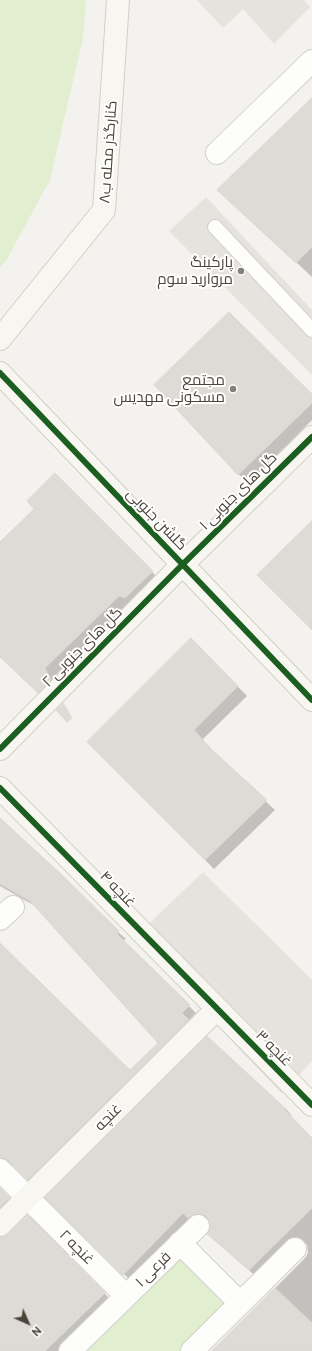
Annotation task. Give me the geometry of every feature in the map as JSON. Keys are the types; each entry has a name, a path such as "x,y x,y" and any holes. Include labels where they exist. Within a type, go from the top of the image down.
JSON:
{"street":[{"name":"کنارگذر محله ب۸","path":"0,340 104,210 118,0"},
{"path":"217,153 312,61"},
{"name":"گلشن جنوبی","path":"0,373 312,700"},
{"name":"گل های جنوبی ۱","path":"183,564 312,437"},
{"name":"گل های جنوبی ۲","path":"0,749 183,564"},
{"name":"غنچه ۴","path":"0,788 217,1009"},
{"name":"غنچه ۳","path":"217,1009 312,1105"},
{"name":"غنچه","path":"0,1225 217,1009"},
{"name":"غنچه ۲","path":"0,1170 126,1296"},
{"name":"فرعی ۱","path":"70,1351 198,1226"},
{"path":"180,1243 240,1303"},
{"path":"192,1351 295,1249"}],"lane":[{"path":"215,227 312,330"}],"green space":[{"path":"0,0 86,0 83,38 50,180 7,259 0,267"},
{"path":"177,1255 229,1305 183,1351 79,1351"}],"shaded area":[{"path":"197,0 304,0 310,7 274,44 243,9 223,28"},
{"name":"پارکینگ مروارید سوم","path":"206,197 312,310 312,375 169,231"},
{"path":"203,872 312,980 312,1061 282,1094 134,938"}],"building":[{"path":"312,98 312,247 296,263 217,190"},
{"name":"مجتمع مسکونی مهدیس","path":"229,312 312,394 312,403 238,475 154,385"},
{"path":"55,473 153,571 125,598 119,596 45,668 51,680 38,693 0,657 0,542 34,509 27,501"},
{"path":"312,521 312,630 257,575"},
{"path":"191,638 238,686 194,730 211,749 267,800 205,860 87,742"},
{"path":"63,703 72,718 67,722 56,710"},
{"path":"0,818 62,875 119,931 117,934 190,1005 182,1013 189,1020 28,1180 9,1161 4,1158 0,1158 0,943 130,1070 158,1043 30,901 0,884"},
{"path":"207,1036 285,1108 284,1109 312,1138 312,1208 249,1270 207,1234 210,1229 210,1223 207,1217 202,1214 195,1214 188,1218 183,1213 123,1275 45,1198"},
{"path":"0,1188 10,1198 0,1207"},
{"path":"28,1215 105,1293 45,1351 0,1351 0,1237 4,1237 9,1234"},
{"path":"275,1288 312,1323 312,1351 212,1351"}],"cycle path":[{"path":"0,373 312,700"},
{"path":"0,749 183,564 312,437"},
{"path":"0,788 312,1105"}],"place":[{"name":"پارکینگ مروارید سوم","path":"241,271"},
{"name":"مجتمع مسکونی مهدیس","path":"233,389"}]}
